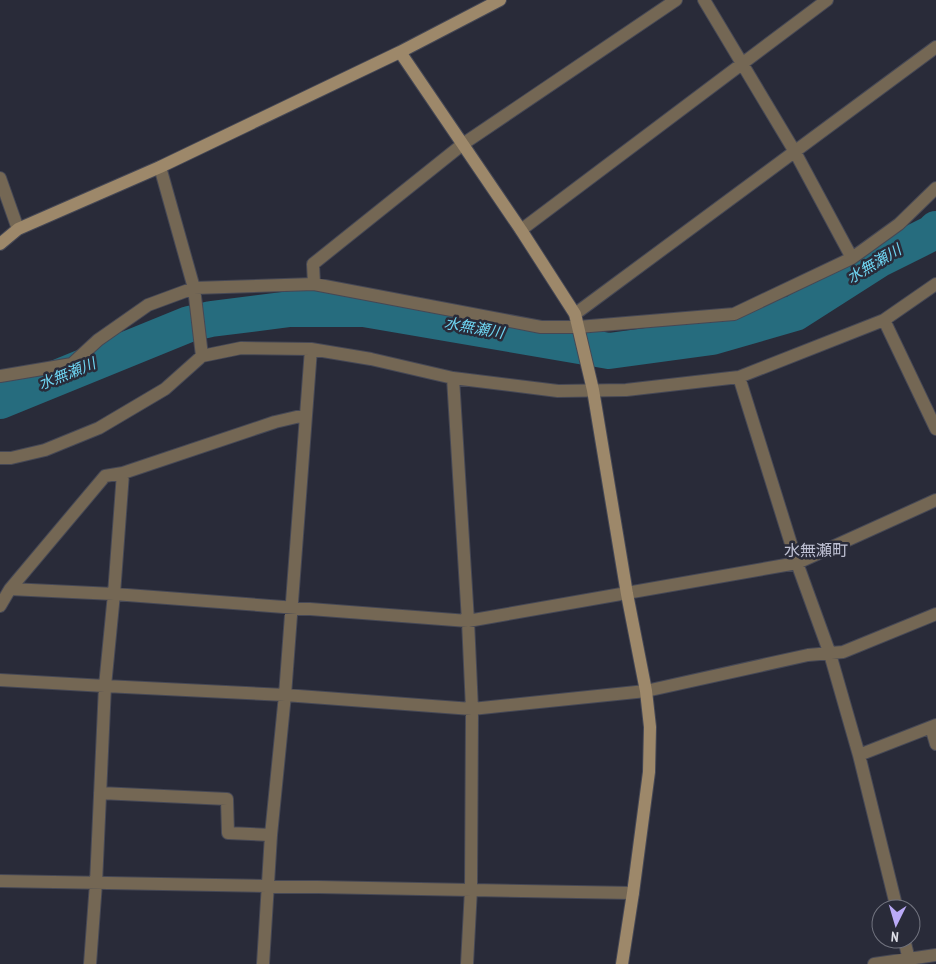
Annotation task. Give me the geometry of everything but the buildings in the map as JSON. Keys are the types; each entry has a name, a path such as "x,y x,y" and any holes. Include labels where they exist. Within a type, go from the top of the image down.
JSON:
{"street":[{"path":"0,244 18,229 160,167 400,52 500,0"},
{"path":"314,284 313,264 463,144 676,0"},
{"path":"704,0 796,152 852,258"},
{"path":"520,230 827,0"},
{"path":"575,314 796,152 936,46"},
{"path":"400,52 575,314 592,386 627,594 646,691 650,727 649,772 622,964"},
{"path":"160,167 194,288 202,356"},
{"path":"0,178 18,229"},
{"path":"0,376 72,364 98,340 148,305 194,288 314,284 541,327 579,332 734,314 852,258 899,224 936,188"},
{"path":"0,458 11,458 45,450 99,428 164,389 202,356 241,348 311,349 371,359 453,378 558,391 592,386 626,390 739,377 884,320 936,284"},
{"path":"884,320 936,429"},
{"path":"263,964 271,835 311,349"},
{"path":"739,377 798,563 830,654 859,755 895,899"},
{"path":"453,378 472,709 471,889 467,964"},
{"path":"0,606 10,588 105,476 123,472 275,422 305,415"},
{"path":"90,964 96,883 105,686 123,472"},
{"path":"10,588 468,621 798,563 936,500"},
{"path":"0,680 284,695 472,709 646,691 808,655 843,652 936,614"},
{"path":"859,755 933,726 936,744"},
{"path":"100,793 227,799 228,833 271,835"},
{"path":"0,880 633,893"},
{"path":"874,964 910,961 936,954"}],"waterway":[{"name":"水無瀬川","path":"0,401 189,324 211,319 290,309 364,309 609,351 712,337 795,313 878,260 932,233 936,229"}],"district":[{"name":"水無瀬町","path":"816,550"}]}
